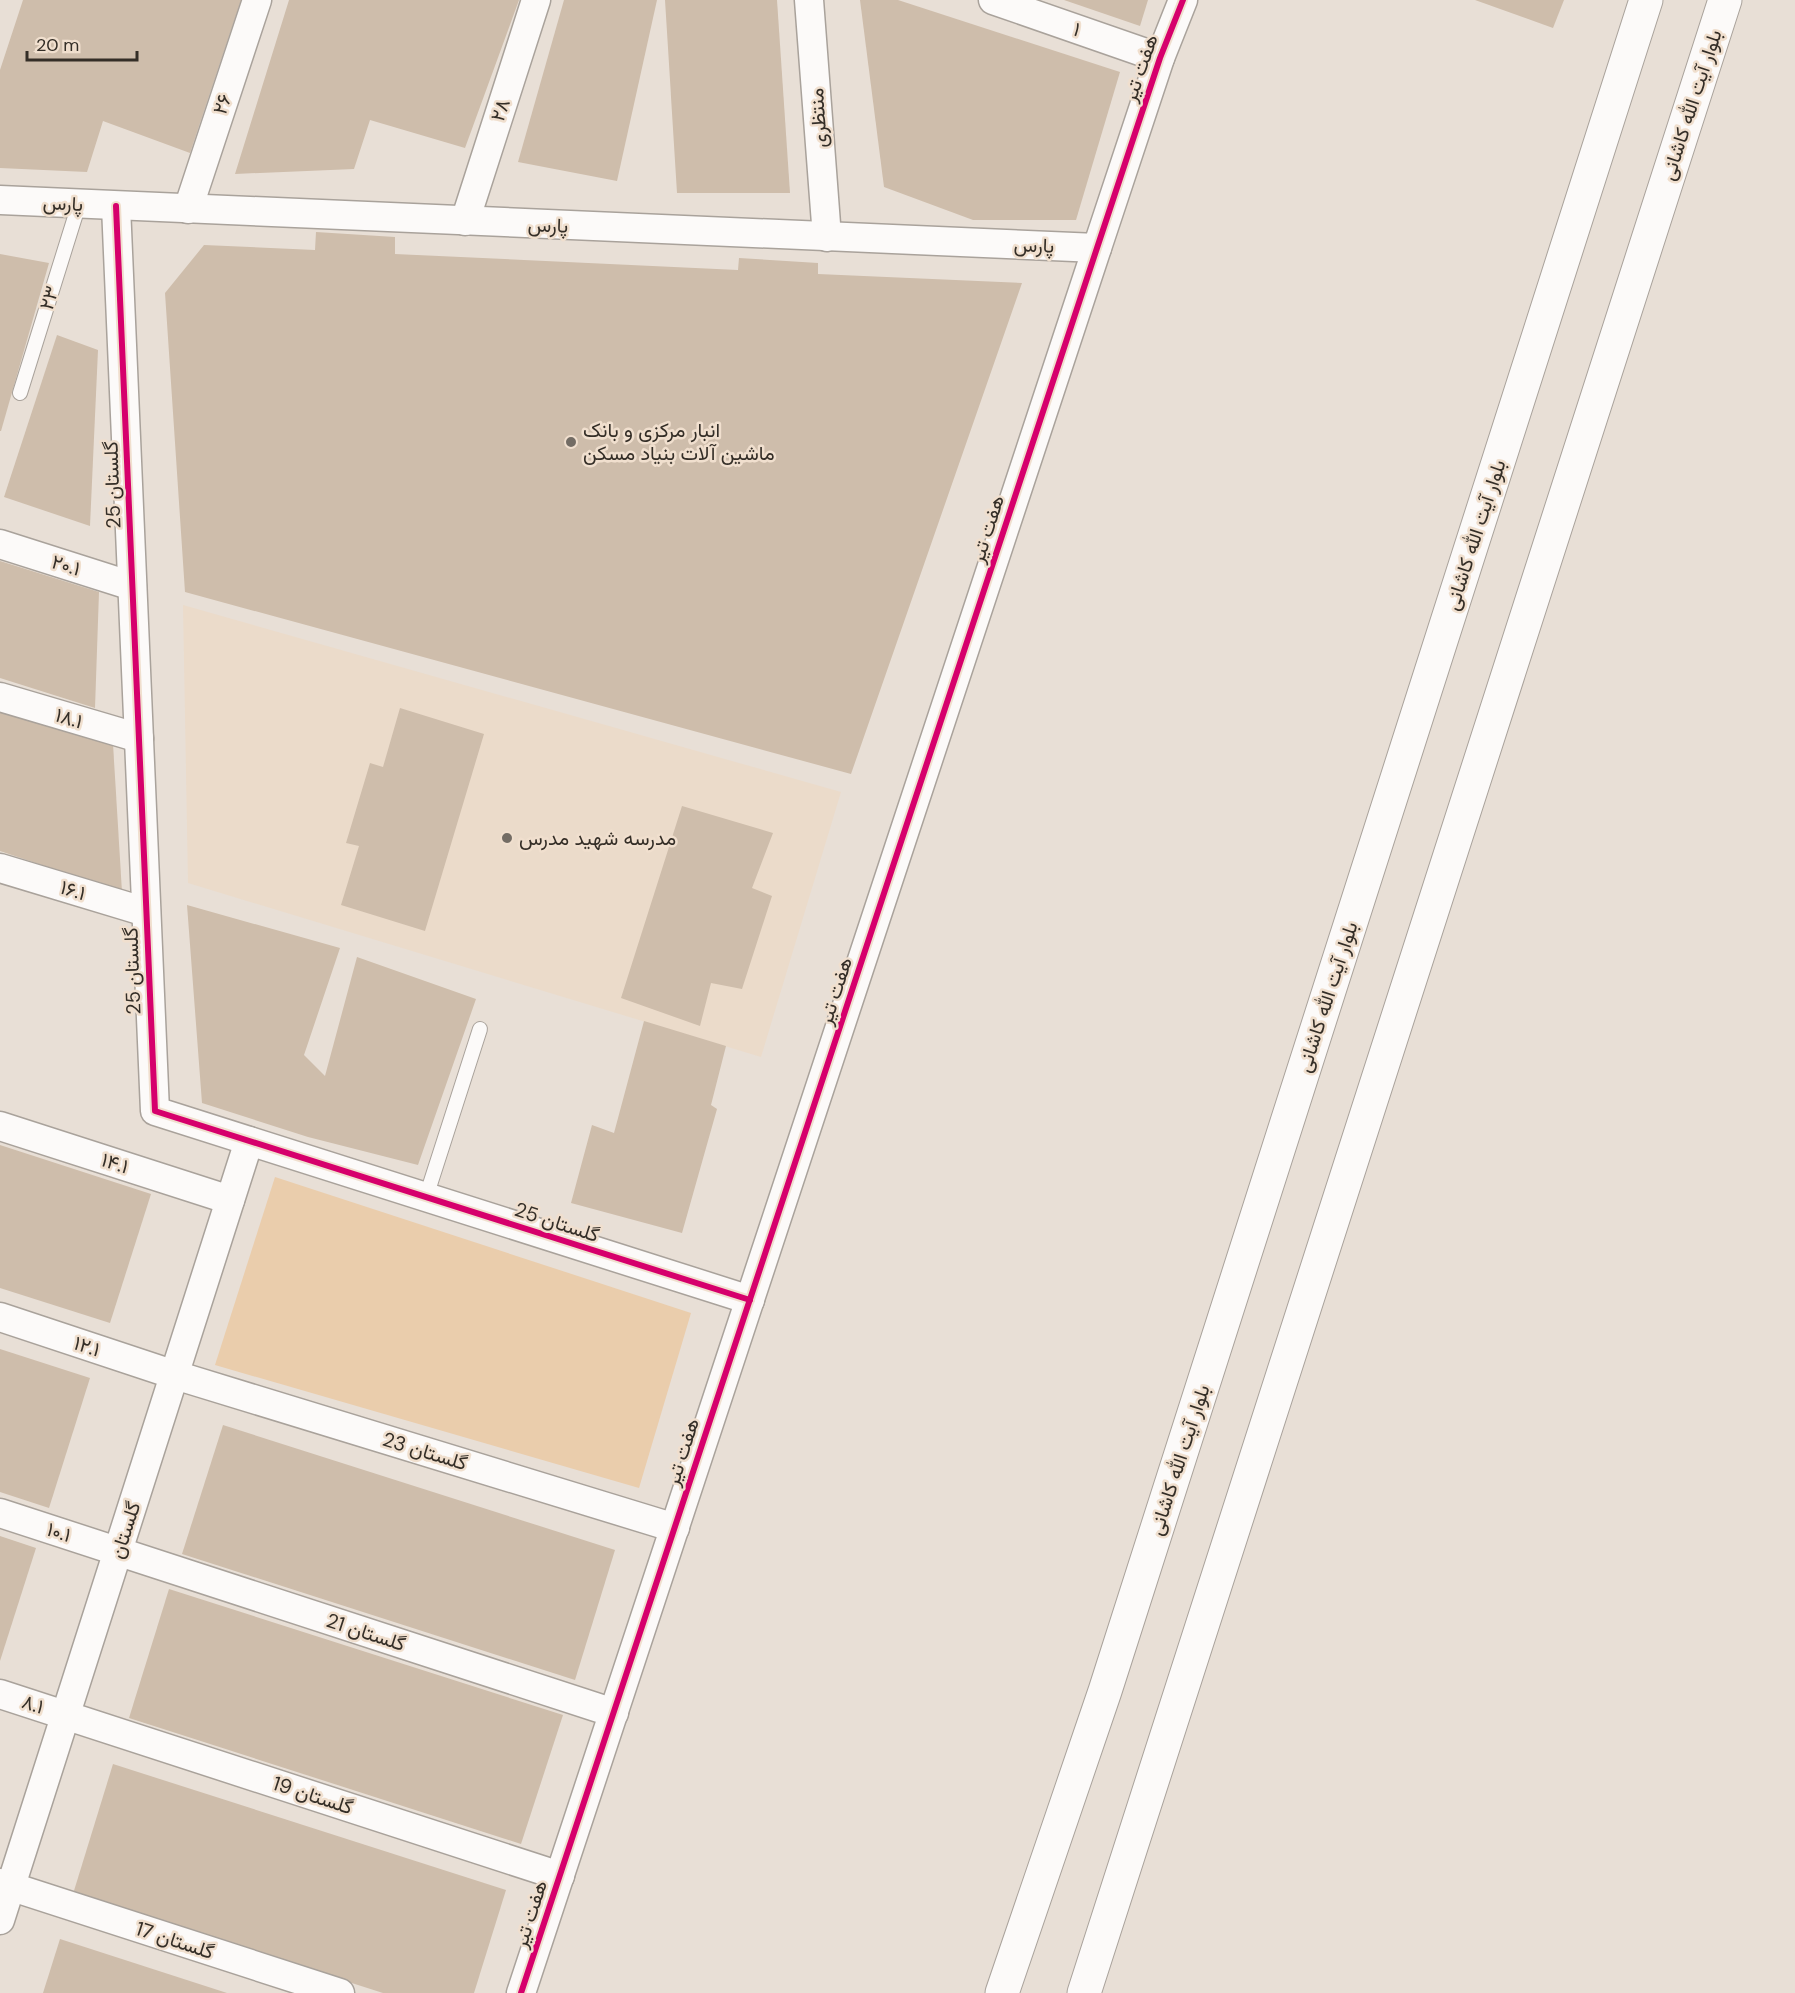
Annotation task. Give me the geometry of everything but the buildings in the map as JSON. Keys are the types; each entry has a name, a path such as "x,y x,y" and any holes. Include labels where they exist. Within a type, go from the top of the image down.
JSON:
{"main road":[{"name":"بلوار آیت الله کاشانی","path":"1002,1993 1105,1691 1646,0"},
{"name":"بلوار آیت الله کاشانی","path":"1084,1993 1725,0"}],"street":[{"name":"۲۶","path":"188,209 257,0"},
{"name":"۲۸","path":"465,221 536,0"},
{"name":"منتظری","path":"809,0 826,237"},
{"name":"۱","path":"993,0 1161,58"},
{"name":"هفت تیر","path":"521,1993 1097,248 1183,0"},
{"name":"پارس","path":"0,200 1097,248"},
{"name":"گلستان 25","path":"116,206 155,1111 750,1300"},
{"name":"۲۰.۱","path":"0,544 132,586"},
{"name":"۱۸.۱","path":"0,697 139,738"},
{"name":"۱۶.۱","path":"0,868 146,912"},
{"name":"۱۴.۱","path":"0,1126 230,1200"},
{"name":"گلستان","path":"0,1920 5,1884 66,1715 249,1141"},
{"name":"۱۲.۱","path":"0,1317 175,1375"},
{"name":"گلستان 23","path":"175,1375 675,1528"},
{"name":"۱۰.۱","path":"0,1513 118,1551"},
{"name":"گلستان 21","path":"118,1551 614,1713"},
{"name":"۸.۱","path":"0,1694 66,1715"},
{"name":"گلستان 19","path":"66,1715 560,1876"},
{"name":"گلستان 17","path":"5,1884 340,1993"}],"lane":[{"name":"۲۳","path":"20,393 79,204"},
{"path":"426,1197 480,1029"}],"shaded area":[{"name":"مدرسه شهید مدرس","path":"183,605 841,792 761,1057 188,883"},
{"path":"275,1177 691,1313 639,1488 215,1365"}],"cycle path":[{"path":"521,1993 1160,58 1183,0"},
{"path":"116,206 155,1111 750,1300"}],"place":[{"name":"انبار مرکزی و بانک ماشین آلات بنیاد مسکن","path":"571,442"},
{"name":"مدرسه شهید مدرس","path":"507,838"}]}
